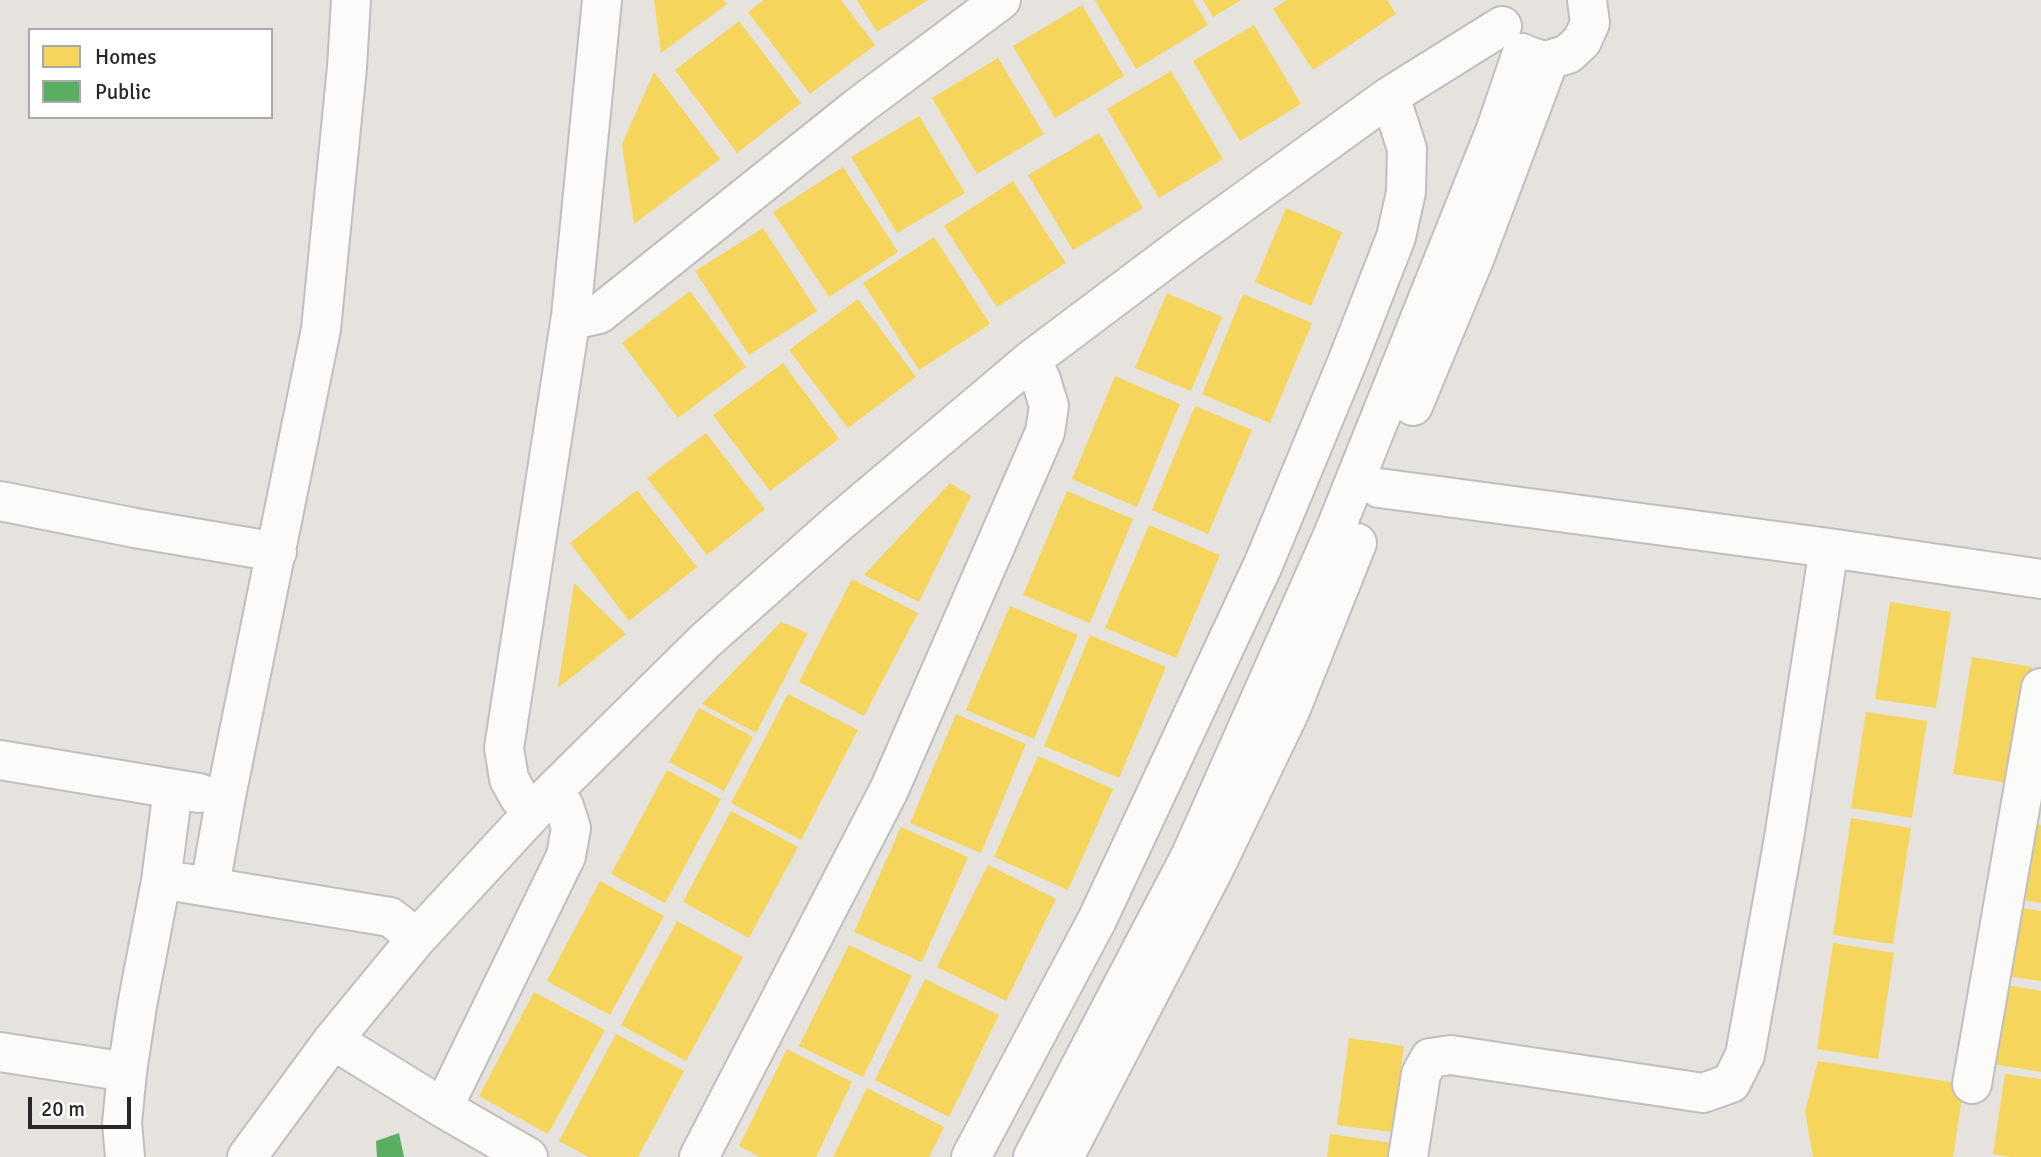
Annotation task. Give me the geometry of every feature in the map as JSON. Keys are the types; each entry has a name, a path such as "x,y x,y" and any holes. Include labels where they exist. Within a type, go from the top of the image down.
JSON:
{"street":[{"path":"210,886 321,329 347,67 351,0"},
{"path":"443,1108 566,856 571,828 564,806 519,797 509,779 504,748 571,316 602,0"},
{"path":"571,316 599,314 858,107 1002,0"},
{"path":"247,1157 333,1040 416,938 542,802 706,640 838,523 1031,360 1390,96 1519,35 1568,54 1582,41 1590,23 1588,1"},
{"path":"1064,1157 1214,869 1290,711 1475,257 1519,35"},
{"path":"1033,1157 1191,855 1333,535 1496,129 1519,35"},
{"path":"971,1157 1097,920 1263,565 1353,347 1396,237 1406,192 1407,149 1390,96"},
{"path":"699,1157 889,790 1045,432 1049,406 1031,360"},
{"path":"1379,488 2041,579"},
{"path":"0,501 135,528 277,552"},
{"path":"1408,1157 1421,1074 1430,1058 1451,1055 1703,1093 1731,1083 1745,1055 1784,838 1829,548"},
{"path":"1972,1084 2041,688"},
{"path":"0,760 226,796"},
{"path":"125,1157 122,1123 127,1072 161,880 173,789"},
{"path":"161,880 390,917 416,938"},
{"path":"333,1040 528,1157"},
{"path":"0,1052 127,1072"}],"building: Homes":[{"path":"654,0 724,0 727,4 661,53"},
{"path":"764,0 841,0 875,45 810,94 748,12"},
{"path":"857,0 928,0 877,32"},
{"path":"1095,0 1193,0 1208,25 1136,69"},
{"path":"1203,0 1241,0 1213,17"},
{"path":"1287,0 1387,0 1396,14 1313,70 1273,9"},
{"path":"1082,5 1124,76 1055,118 1013,46"},
{"path":"739,21 801,103 737,153 675,70"},
{"path":"1254,25 1301,104 1240,141 1193,61"},
{"path":"998,58 1044,134 977,174 932,98"},
{"path":"1171,71 1223,159 1159,198 1107,109"},
{"path":"654,72 720,159 634,224 622,144"},
{"path":"919,116 965,193 897,233 851,157"},
{"path":"1099,133 1143,208 1073,250 1028,175"},
{"path":"843,167 898,252 829,297 773,212"},
{"path":"1013,181 1066,263 997,307 944,226"},
{"path":"1286,208 1342,232 1311,306 1255,282"},
{"path":"763,228 817,311 749,355 695,271"},
{"path":"934,237 990,324 919,370 863,283"},
{"path":"690,291 746,367 678,418 622,343"},
{"path":"1167,293 1222,317 1191,391 1135,368"},
{"path":"1243,294 1312,323 1270,423 1202,394"},
{"path":"858,299 916,377 848,428 789,350"},
{"path":"783,363 839,439 770,491 713,415"},
{"path":"1115,376 1180,404 1137,507 1072,479"},
{"path":"1195,406 1252,430 1208,534 1152,510"},
{"path":"706,433 765,509 707,555 647,478"},
{"path":"950,483 971,496 919,602 864,575"},
{"path":"637,490 697,567 629,621 570,543"},
{"path":"1067,491 1133,519 1090,623 1023,595"},
{"path":"1149,525 1220,555 1176,658 1105,628"},
{"path":"852,579 918,613 864,716 799,682"},
{"path":"574,583 626,634 558,688"},
{"path":"1890,602 1951,612 1936,708 1875,699"},
{"path":"1010,606 1078,635 1034,739 966,710"},
{"path":"781,622 808,633 756,733 702,704"},
{"path":"1090,635 1166,667 1119,778 1044,746"},
{"path":"1972,657 2032,667 2014,784 1953,774"},
{"path":"788,694 858,730 801,840 731,803"},
{"path":"699,708 753,737 724,791 669,762"},
{"path":"1866,712 1927,721 1912,818 1851,808"},
{"path":"956,714 1026,744 981,853 910,823"},
{"path":"1038,756 1113,789 1068,890 994,857"},
{"path":"667,770 721,799 665,903 611,874"},
{"path":"731,811 798,847 749,938 683,902"},
{"path":"1851,818 1911,828 1893,944 1833,935"},
{"path":"2029,823 2041,825 2041,903 2017,899"},
{"path":"901,827 968,857 922,962 854,932"},
{"path":"988,865 1056,899 1006,1001 937,967"},
{"path":"600,881 664,916 610,1015 547,981"},
{"path":"2012,907 2041,911 2041,981 2000,975"},
{"path":"677,921 743,957 686,1061 621,1025"},
{"path":"1833,943 1894,953 1878,1059 1817,1049"},
{"path":"849,945 912,976 863,1077 799,1046"},
{"path":"925,979 999,1015 949,1117 875,1080"},
{"path":"1995,983 2041,991 2041,1072 1982,1062"},
{"path":"534,992 605,1030 548,1134 479,1096"},
{"path":"616,1034 684,1071 638,1157 589,1157 559,1141"},
{"path":"1349,1038 1404,1046 1392,1132 1337,1125"},
{"path":"787,1049 852,1082 816,1157 760,1157 739,1146"},
{"path":"1818,1061 1964,1084 1953,1157 1813,1157 1805,1111"},
{"path":"2005,1074 2041,1079 2041,1157 1993,1154"},
{"path":"867,1088 944,1127 929,1157 833,1157"},
{"path":"1330,1134 1391,1143 1389,1157 1327,1157"}],"building: Public":[{"path":"399,1133 404,1157 377,1157 376,1141"}]}
